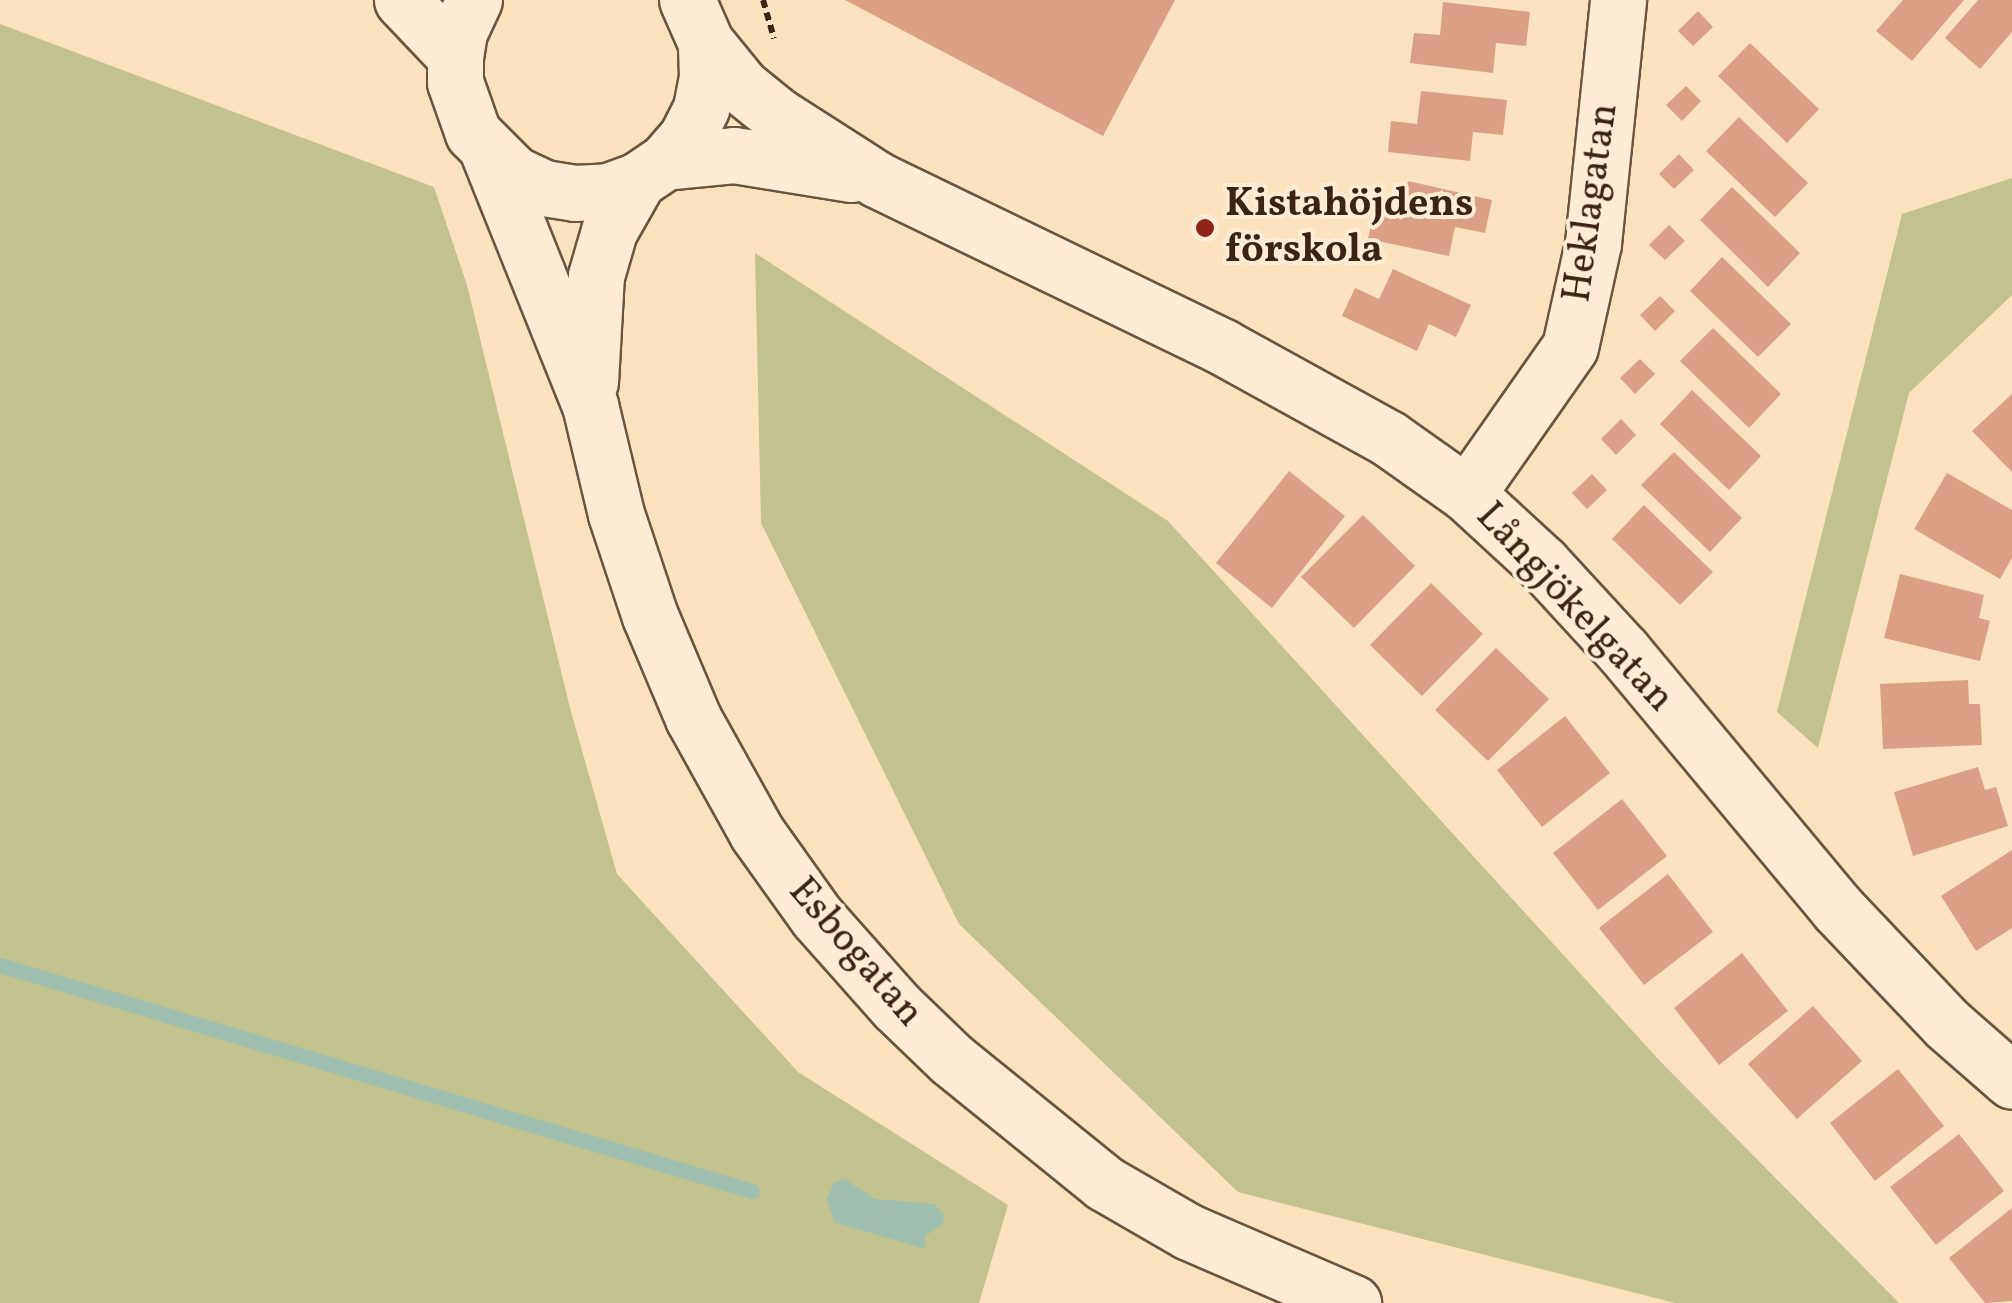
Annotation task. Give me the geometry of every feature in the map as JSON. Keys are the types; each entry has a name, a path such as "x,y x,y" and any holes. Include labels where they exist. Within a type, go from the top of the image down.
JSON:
{"street":[{"path":"402,0 455,56"},
{"path":"455,56 459,32 474,0"},
{"name":"Heklagatan","path":"1468,494 1570,346 1594,244 1618,0"},
{"name":"Esbogatan","path":"590,405 596,276 609,231 651,171 686,138 701,108 707,76 696,22"},
{"name":"Långjökelgatan","path":"696,22 742,87 778,116 878,180 1223,346 1388,438 1468,494 1543,564 1623,652 1837,908 1947,1024 2012,1081"},
{"name":"Esbogatan","path":"455,56 462,109 489,154 590,405 616,514 650,616 694,718 757,833 816,917 897,1007 951,1059 1104,1183 1189,1232 1353,1303"},
{"name":"Långjökelgatan","path":"489,154 514,174 544,188 576,193 608,191 651,171 734,155 878,180"}],"green space":[{"path":"0,24 434,187 467,285 570,708 617,874 798,1072 1008,1205 979,1303 0,1303"},
{"path":"2012,178 2012,295 1909,393 1818,748 1777,712 1902,214"},
{"path":"755,253 1168,521 1659,1060 1899,1303 1675,1303 1238,1192 959,924 761,523"}],"shaded area":[{"path":"843,1178 875,1199 934,1204 944,1215 943,1224 925,1236 925,1249 834,1222 827,1199 834,1183"}],"building":[{"path":"845,0 1175,0 1103,136"},
{"path":"1903,0 1964,0 1912,61 1876,31"},
{"path":"1978,0 2012,0 2012,32 1980,69 1945,38"},
{"path":"1443,2 1530,12 1526,46 1496,43 1493,73 1410,63 1414,33 1440,35"},
{"path":"1698,11 1713,27 1693,46 1678,31"},
{"path":"1750,43 1819,109 1787,143 1718,76"},
{"path":"1686,86 1701,101 1682,121 1666,105"},
{"path":"1421,91 1507,100 1503,135 1473,132 1470,161 1388,152 1391,121 1417,124"},
{"path":"1739,117 1808,183 1775,217 1706,151"},
{"path":"1679,154 1694,170 1674,189 1659,174"},
{"path":"1408,181 1492,200 1485,233 1455,227 1449,256 1368,239 1375,207 1400,213"},
{"path":"1732,187 1800,253 1768,287 1700,220"},
{"path":"1669,225 1685,241 1665,260 1649,245"},
{"path":"1722,257 1791,324 1758,357 1690,291"},
{"path":"1393,269 1471,305 1456,337 1429,324 1417,351 1342,316 1355,288 1379,299"},
{"path":"1660,296 1675,311 1655,331 1640,315"},
{"path":"1713,328 1781,394 1749,428 1680,361"},
{"path":"1640,359 1655,374 1635,394 1620,378"},
{"path":"1692,390 1761,456 1729,490 1660,424"},
{"path":"2012,394 2012,472 1972,431"},
{"path":"1621,419 1636,435 1616,455 1601,439"},
{"path":"1674,452 1742,518 1710,552 1641,485"},
{"path":"1289,471 1345,516 1272,608 1216,563"},
{"path":"1947,473 2012,510 2012,558 2000,579 1914,529"},
{"path":"1592,474 1607,490 1587,509 1572,493"},
{"path":"1644,505 1713,572 1680,605 1612,539"},
{"path":"1363,515 1415,566 1354,628 1301,577"},
{"path":"1900,574 1984,595 1979,618 1990,621 1980,661 1884,638"},
{"path":"1431,583 1483,634 1422,696 1370,645"},
{"path":"1496,648 1549,699 1488,761 1435,710"},
{"path":"1968,680 1969,704 1980,704 1982,745 1883,749 1880,684"},
{"path":"1565,716 1610,773 1542,827 1497,770"},
{"path":"1978,767 1985,790 1996,787 2008,826 1913,856 1894,792"},
{"path":"1622,799 1667,856 1598,910 1553,853"},
{"path":"2012,850 2012,928 1976,951 1941,896"},
{"path":"1668,874 1713,932 1644,985 1599,928"},
{"path":"1742,953 1788,1011 1719,1065 1674,1008"},
{"path":"1813,1006 1862,1061 1797,1119 1748,1064"},
{"path":"1898,1069 1944,1126 1875,1181 1830,1123"},
{"path":"1959,1134 2004,1191 1936,1245 1890,1187"},
{"path":"2012,1208 2012,1301 1985,1303 1949,1258"}],"waterway":[{"path":"0,965 752,1191"}],"place":[{"name":"Kistahöjdens förskola","path":"1205,228"}]}
